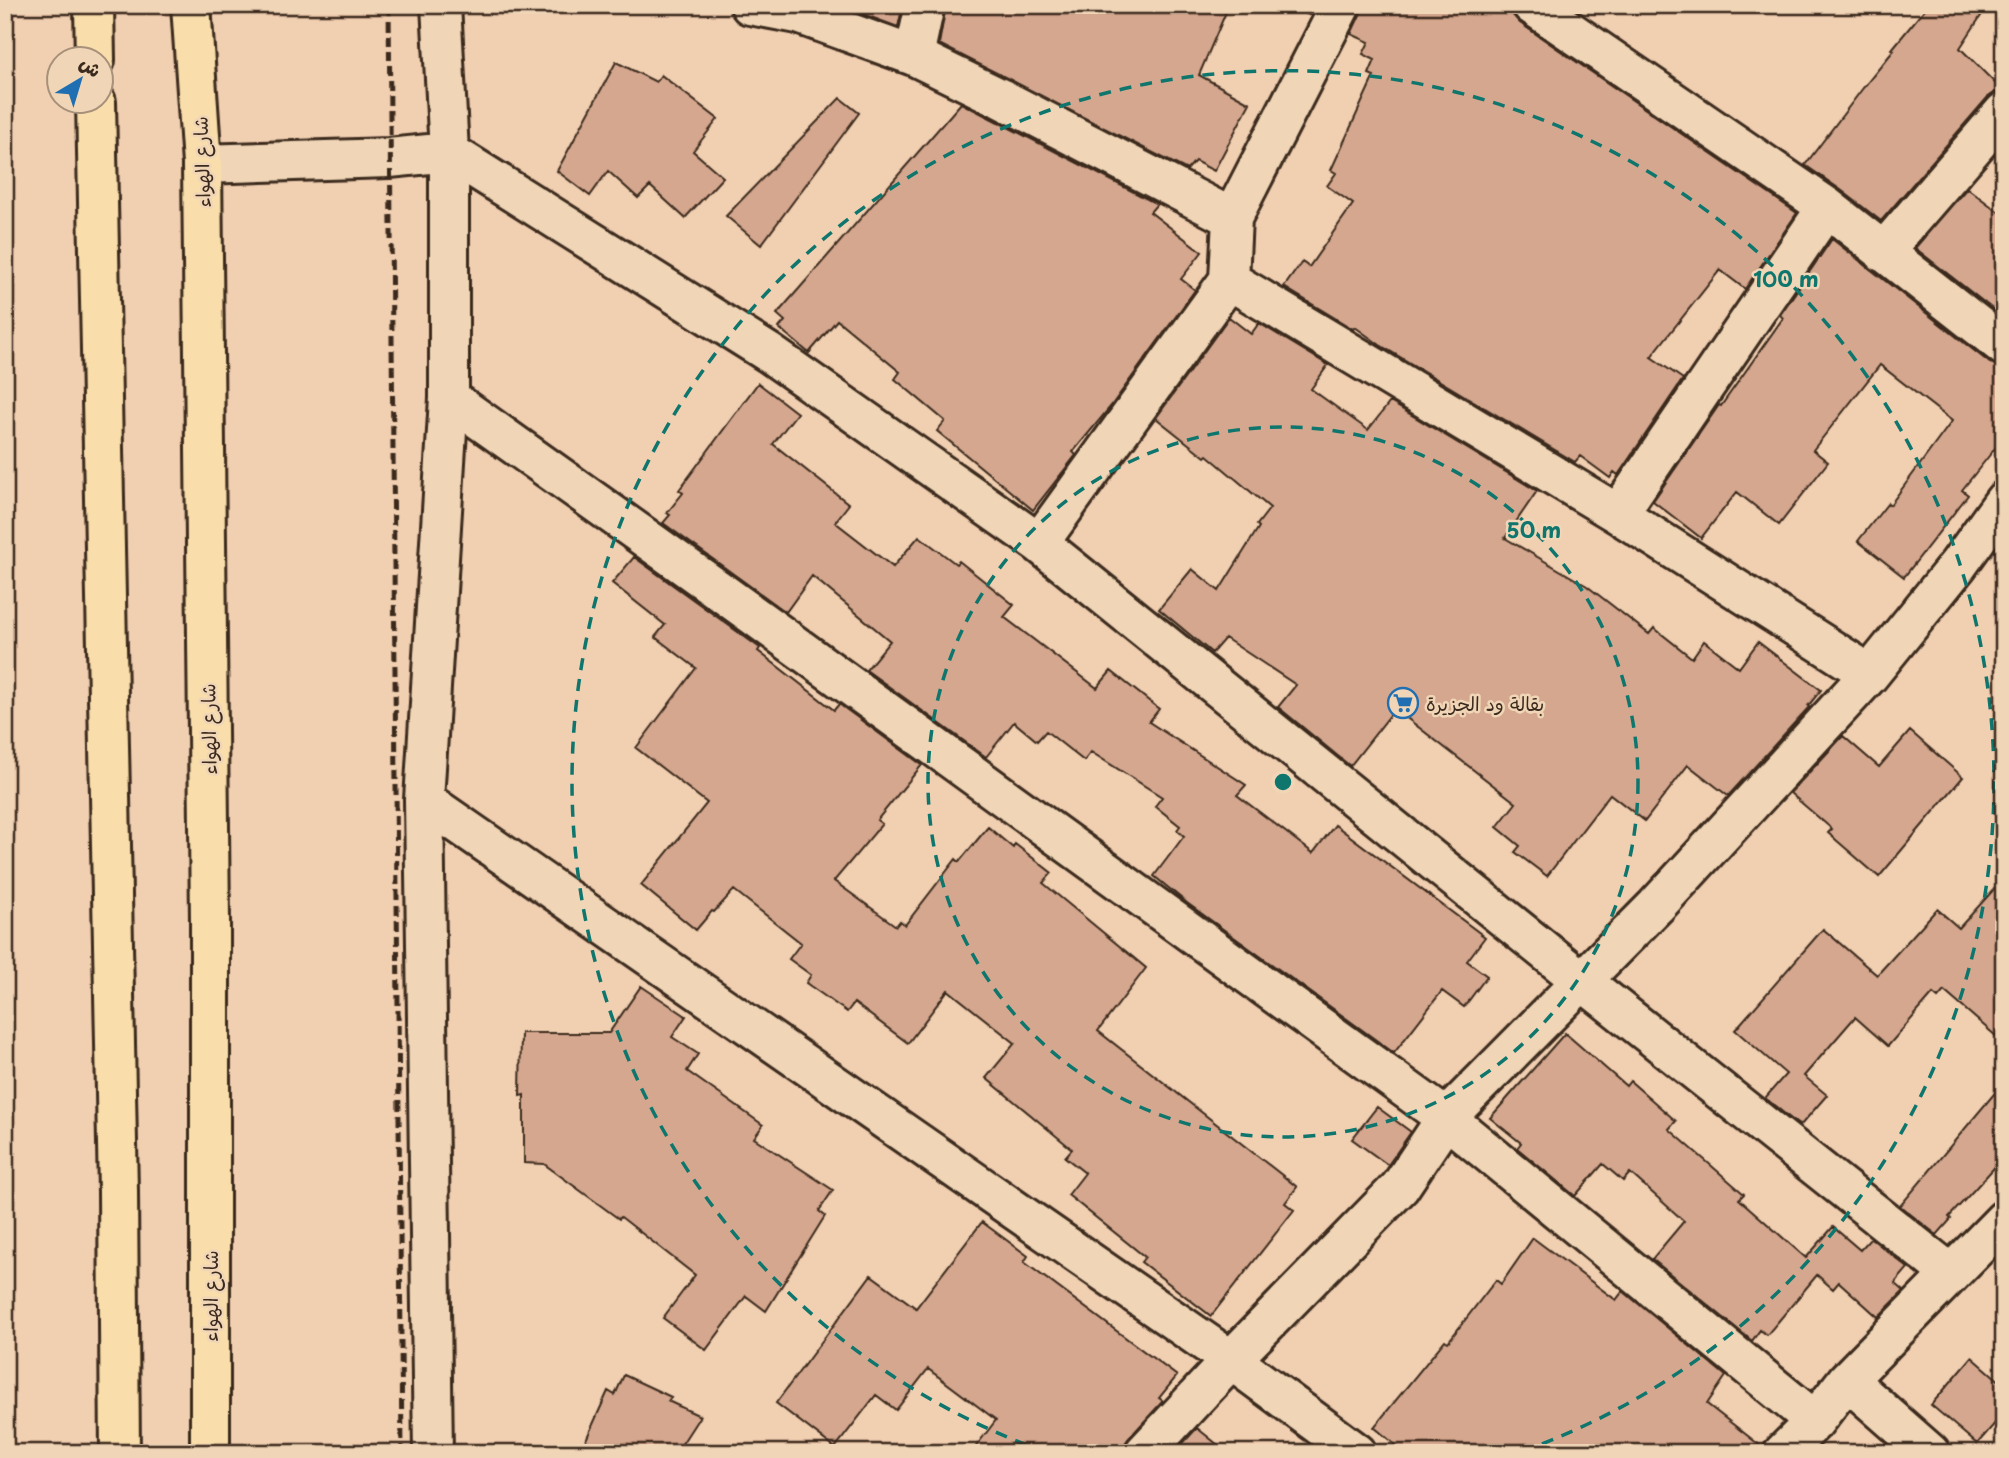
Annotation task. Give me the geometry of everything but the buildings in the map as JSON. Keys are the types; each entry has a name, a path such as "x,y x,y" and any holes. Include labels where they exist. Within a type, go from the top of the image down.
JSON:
{"main road":[{"path":"94,5 95,46"},
{"name":"شارع الهواء","path":"191,5 202,164 210,921 210,1453"},
{"path":"96,116 118,1178 120,1453"}],"street":[{"path":"433,1453 424,800 449,398 449,152 441,5"},
{"path":"750,5 798,14 914,56 1000,97 1232,218"},
{"path":"914,56 925,5"},
{"path":"1038,543 1229,280 1232,218 1341,5"},
{"path":"1532,5 1827,207 2004,346"},
{"path":"1883,252 2004,112"},
{"path":"202,164 389,158 449,152 769,353 1038,543 1951,1274"},
{"path":"1618,514 1827,207"},
{"path":"1229,280 1618,514 1870,674"},
{"path":"449,398 1447,1118 1815,1421"},
{"path":"1144,1453 1401,1187 1447,1118 1656,906 1870,674 1958,565 2004,501"},
{"path":"424,800 1231,1360 1357,1453"},
{"path":"1783,1453 1815,1421 1847,1380 2004,1220"},
{"path":"1847,1380 1930,1453"}],"railway":[{"path":"389,5 402,1453"}],"place":[{"name":"بقالة ود الجزيرة","path":"1403,703"}]}
